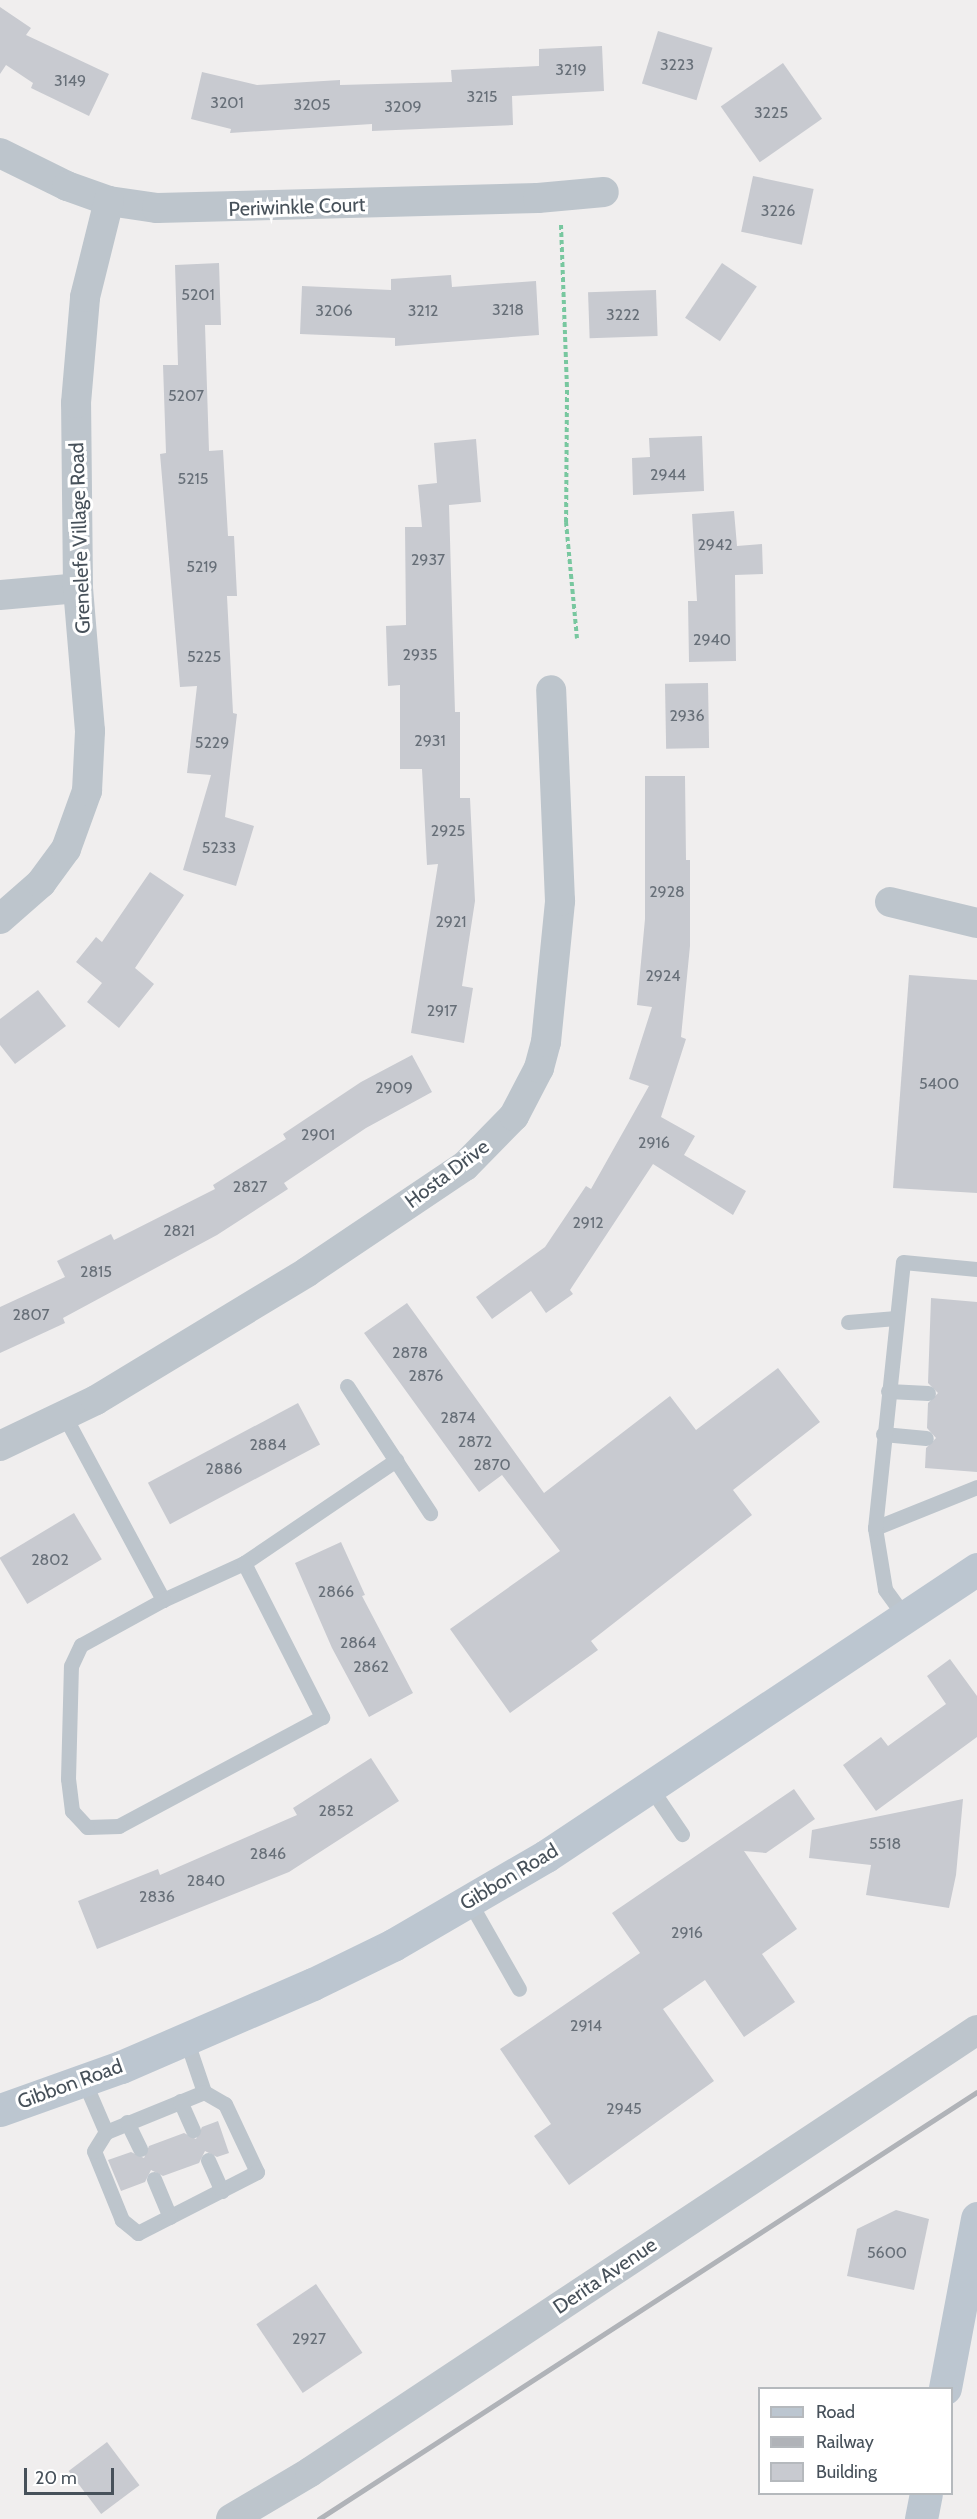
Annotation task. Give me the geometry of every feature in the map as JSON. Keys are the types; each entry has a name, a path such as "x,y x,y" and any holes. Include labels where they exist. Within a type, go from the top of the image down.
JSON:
{"main road":[{"name":"Gibbon Road","path":"0,2110 84,2081 313,1984 469,1901 546,1856 977,1569"},
{"path":"945,2387 977,2218"},
{"path":"921,2519 926,2495"}],"street":[{"name":"Periwinkle Court","path":"0,153 67,186 109,201 157,208 238,209 538,198 604,192"},
{"name":"Grenelefe Village Road","path":"0,919 41,883 66,849 87,791 89,719 78,588 76,403 85,297 109,201"},
{"path":"0,595 78,588"},
{"name":"Hosta Drive","path":"0,1446 64,1415 184,1350 307,1272 465,1166 514,1116 536,1076 546,1042 560,912 551,690"},
{"path":"890,902 977,923"},
{"name":"Derita Avenue","path":"231,2519 310,2472 977,2031"}],"lane":[{"path":"905,1617 885,1588 875,1528 883,1434 903,1262 977,1269"},
{"path":"848,1322 896,1318"},
{"path":"347,1386 429,1513"},
{"path":"888,1390 928,1394"},
{"path":"64,1415 163,1600"},
{"path":"883,1434 926,1438"},
{"path":"244,1563 322,1718 119,1826 87,1827 72,1811 68,1779 70,1666 81,1645 163,1600 244,1563 396,1460"},
{"path":"875,1528 977,1488"},
{"path":"650,1787 682,1834"},
{"path":"469,1901 519,1989"},
{"path":"186,2039 204,2092 225,2104 257,2172 138,2233 122,2220 94,2151 106,2132 204,2092"},
{"path":"84,2081 106,2132"},
{"path":"180,2101 193,2130"},
{"path":"127,2122 140,2149"},
{"path":"207,2160 222,2191"},
{"path":"154,2179 170,2217"}],"path":[{"path":"560,217 567,390 566,522 577,638"}],"building":[{"path":"0,7 31,28 26,35 109,74 89,116 31,88 33,83 6,65 0,74"},
{"path":"658,31 713,48 696,100 642,84"},
{"path":"602,46 604,91 512,96 513,125 372,131 372,124 230,133 231,129 191,119 202,72 257,85 340,80 340,85 452,82 451,70 539,66 539,49"},
{"path":"783,63 822,119 760,162 721,107"},
{"path":"753,176 814,189 802,245 741,232"},
{"path":"219,263 221,325 205,325 209,451 223,450 228,536 234,536 237,596 227,596 233,713 237,714 225,817 254,826 236,886 183,870 211,775 187,773 197,686 180,687 160,454 166,453 163,365 178,365 175,265"},
{"path":"722,263 757,286 720,341 685,318"},
{"path":"451,275 452,287 536,281 539,335 395,346 395,338 300,334 302,286 391,290 391,279"},
{"path":"656,290 658,336 590,338 588,292"},
{"path":"702,436 704,491 633,495 632,458 650,457 649,438"},
{"path":"476,439 481,502 449,505 455,712 460,712 460,798 470,798 475,901 462,986 473,988 464,1043 411,1033 438,864 427,865 422,769 400,769 400,685 388,686 386,626 406,625 405,527 422,527 418,485 437,483 434,443"},
{"path":"734,511 737,546 762,544 763,574 735,575 736,661 689,662 688,601 697,601 692,514"},
{"path":"708,683 709,748 666,749 665,684"},
{"path":"645,776 685,776 686,860 690,860 690,946 681,1037 686,1039 661,1117 695,1136 684,1155 746,1191 733,1215 653,1164 570,1290 573,1294 546,1313 531,1291 492,1319 476,1297 545,1247 586,1186 591,1189 649,1086 629,1079 652,1007 637,1005 645,919"},
{"path":"150,872 184,895 135,968 154,984 119,1028 87,1002 102,983 76,962 96,937 102,942"},
{"path":"909,975 977,980 977,1193 893,1188"},
{"path":"38,990 66,1026 15,1064 0,1045 0,1019"},
{"path":"412,1055 432,1092 366,1128 284,1183 288,1189 217,1235 63,1318 65,1323 0,1353 0,1307 65,1277 57,1261 111,1234 114,1240 215,1189 213,1185 286,1139 283,1134 361,1082"},
{"path":"931,1298 977,1302 977,1472 925,1468 926,1448 936,1438 927,1428 928,1403 938,1393 928,1383"},
{"path":"407,1303 544,1493 670,1396 696,1430 778,1368 820,1422 733,1490 752,1515 591,1641 598,1650 510,1713 450,1629 560,1551 502,1475 479,1492 364,1333"},
{"path":"298,1403 320,1444 170,1524 148,1483"},
{"path":"74,1513 102,1559 27,1604 0,1557"},
{"path":"341,1542 365,1595 362,1596 413,1693 369,1717 332,1648 295,1563"},
{"path":"950,1659 977,1696 977,1737 876,1811 843,1765 881,1737 888,1746 946,1704 927,1676"},
{"path":"371,1758 399,1801 289,1872 97,1949 78,1901 158,1869 160,1875 297,1815 293,1808"},
{"path":"794,1789 815,1819 766,1853 744,1851 797,1929 762,1954 795,2002 744,2037 705,1980 663,2009 714,2081 569,2185 534,2136 551,2124 500,2049 640,1953 612,1913"},
{"path":"963,1799 956,1875 949,1908 866,1895 871,1865 809,1858 812,1830"},
{"path":"218,2121 229,2153 217,2157 205,2151 199,2163 163,2176 151,2170 145,2182 121,2191 108,2160 131,2152 144,2158 149,2146 184,2133 196,2139 202,2127"},
{"path":"896,2210 929,2219 914,2290 847,2276 857,2229"},
{"path":"316,2284 362,2353 303,2393 256,2324"},
{"path":"107,2442 139,2485 101,2514 69,2471"}],"railway":[{"path":"319,2519 977,2092"}]}
